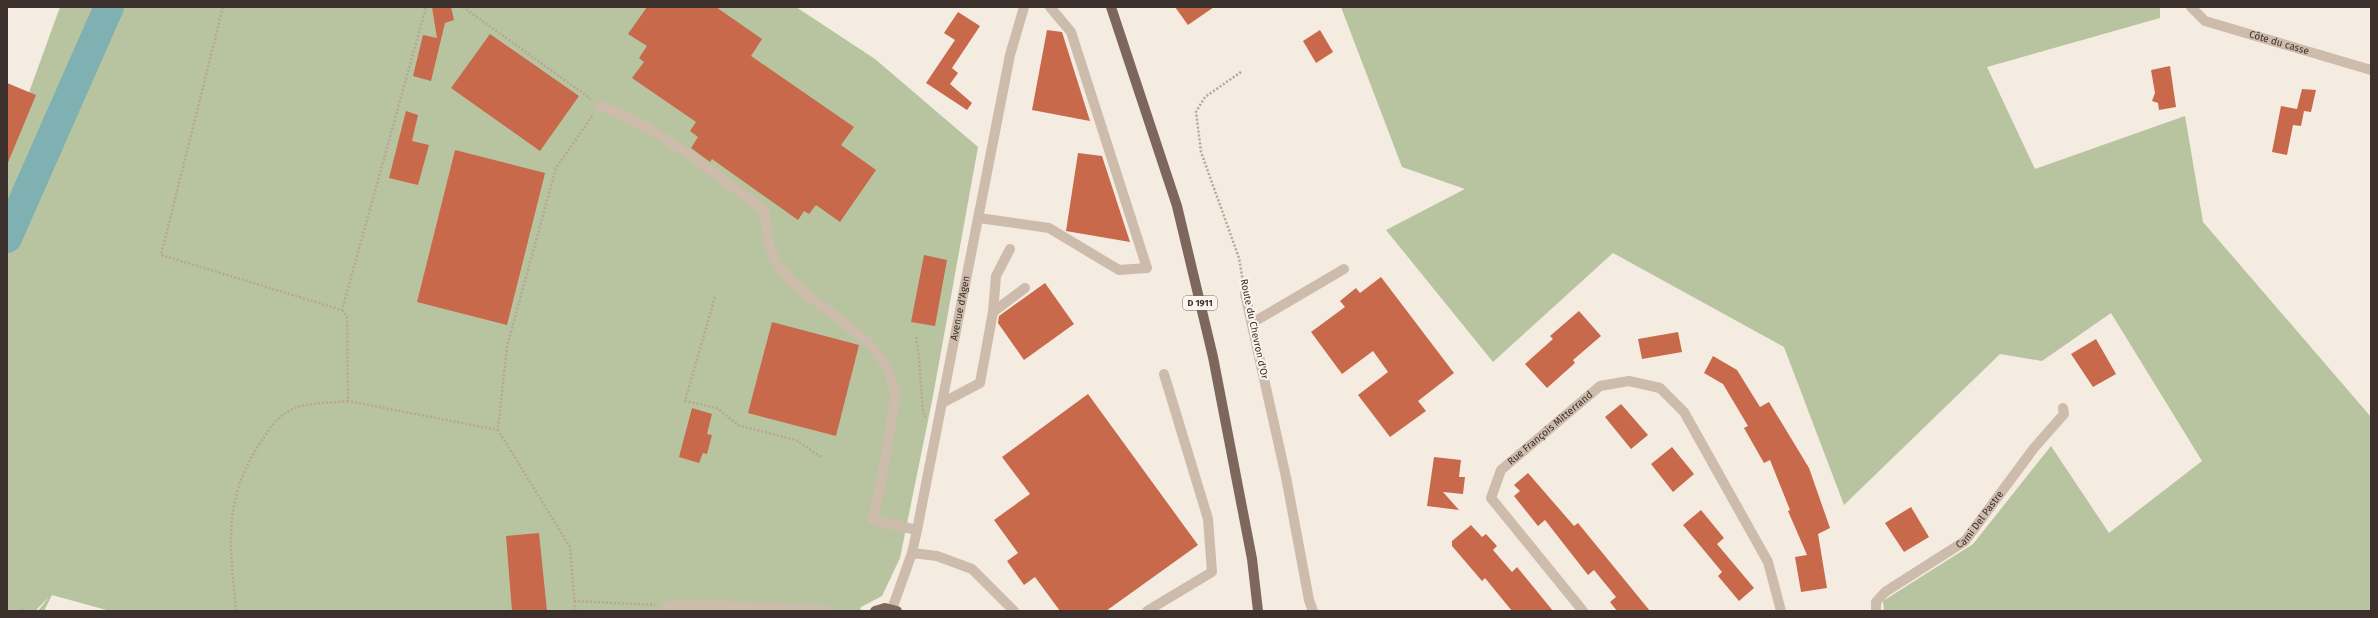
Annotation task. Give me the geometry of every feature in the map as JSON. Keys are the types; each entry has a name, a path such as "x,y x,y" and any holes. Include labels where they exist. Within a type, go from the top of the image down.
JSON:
{"main road":[{"name":"D 1911","path":"1111,7 1178,214 1213,357 1252,559 1257,609"},
{"path":"875,611 894,610"}],"street":[{"name":"Avenue d'Agen","path":"894,610 912,553 917,530 1010,55 1024,7"},
{"name":"Côte du casse","path":"2191,7 2205,21 2371,70"},
{"path":"979,218 1009,221 1049,228 1119,270 1147,268 1107,138 1071,32 1052,10"},
{"path":"600,106 624,114 652,131 764,210 768,241 779,267 811,300 862,337 884,363 895,395 886,459 873,520 917,530"},
{"path":"942,403 980,383 993,312 996,276 1010,249"},
{"path":"1252,323 1344,268"},
{"path":"993,312 1025,288"},
{"name":"Route du Chevron d'Or","path":"1245,294 1286,477 1309,600 1313,611"},
{"path":"1147,611 1212,572 1208,519 1164,374"},
{"name":"Rue François Mitterrand","path":"1583,611 1491,498 1501,470 1600,386 1629,381 1660,388 1684,412 1768,562 1781,611"},
{"name":"Cami Del Pastre","path":"1876,611 1876,602 1885,592 1965,540 2034,448 2064,414 2064,408"},
{"path":"912,553 938,556 972,569 1014,611"},
{"path":"667,606 828,611"}],"path":[{"path":"223,7 161,255 342,310 346,317 348,401"},
{"path":"342,310 426,7"},
{"path":"463,7 600,106 556,168 507,346 498,430 570,547 575,611"},
{"name":"Route du Chevron d'Or","path":"1242,72 1205,97 1196,112 1202,152 1239,258 1245,294"},
{"path":"716,297 685,401 716,408 738,425 796,440 821,457"},
{"path":"916,337 921,365 921,397 924,416 939,420"},
{"path":"236,611 230,539 231,514 241,479 255,451 276,418 294,408 348,401 498,430"},
{"path":"574,601 667,606"}],"green space":[{"path":"60,7 796,7 875,59 978,147 933,396 900,558 882,596 861,607 860,611 110,611 52,595 44,611 38,611 49,597 35,611 7,611 7,153"},
{"path":"1341,7 2160,7 2160,18 1987,67 2035,169 2185,116 2203,222 2371,417 2371,611 1884,611 1883,601 1973,544 2051,446 2109,533 2202,461 2111,313 2042,361 2000,354 1844,505 1784,347 1613,253 1493,362 1386,230 1465,189 1402,167"}],"building":[{"path":"432,7 451,7 454,20 445,23 431,81 413,76 423,35 437,38"},
{"path":"647,7 716,7 762,39 751,56 854,127 841,145 876,170 840,222 816,205 809,214 804,211 798,220 712,159 710,162 691,148 698,137 690,131 696,122 632,78 644,62 639,58 647,46 628,34"},
{"path":"1175,7 1214,7 1188,25"},
{"path":"958,12 980,26 952,68 958,73 950,84 972,103 967,110 926,83 955,40 944,33"},
{"path":"1047,30 1062,32 1090,121 1032,110"},
{"path":"1320,30 1333,52 1316,63 1303,41"},
{"path":"490,34 579,96 540,151 451,88"},
{"path":"2170,66 2176,107 2159,110 2158,103 2152,101 2155,93 2151,70"},
{"path":"7,83 36,95 7,165"},
{"path":"2302,89 2316,90 2311,112 2304,111 2301,126 2293,125 2287,155 2272,152 2281,106 2297,109"},
{"path":"406,111 418,115 412,141 429,145 418,185 389,178"},
{"path":"455,150 545,173 507,325 417,302"},
{"path":"1078,153 1102,156 1130,242 1066,231"},
{"path":"924,255 947,260 935,326 911,322"},
{"path":"1381,277 1454,373 1418,401 1426,411 1390,437 1358,395 1388,372 1373,351 1342,374 1311,332 1345,307 1340,301 1356,288 1360,293"},
{"path":"1045,283 1074,324 1024,360 998,323 999,316"},
{"path":"1579,311 1601,336 1573,360 1575,363 1547,388 1525,364 1553,339 1550,336"},
{"path":"772,322 859,345 836,436 748,413"},
{"path":"1678,332 1682,352 1642,359 1638,339"},
{"path":"2096,339 2116,374 2093,387 2071,354"},
{"path":"1713,356 1737,370 1760,407 1769,402 1809,468 1830,528 1818,534 1827,588 1801,592 1795,557 1807,555 1788,511 1790,510 1770,460 1764,463 1744,428 1748,426 1723,384 1704,373"},
{"path":"1088,394 1198,545 1106,611 1060,611 1035,577 1024,585 1007,561 1018,553 994,520 1030,494 1002,457"},
{"path":"1621,404 1648,435 1631,449 1605,417"},
{"path":"692,408 712,414 707,434 712,435 707,454 703,453 699,463 679,457"},
{"path":"1672,447 1694,474 1673,492 1651,464"},
{"path":"1434,457 1461,460 1459,477 1465,477 1463,494 1443,492 1459,510 1427,506"},
{"path":"1528,473 1574,526 1578,523 1650,611 1617,611 1610,602 1616,597 1594,570 1588,575 1545,520 1538,526 1514,496 1520,491 1514,485"},
{"path":"1911,507 1929,537 1904,552 1885,523"},
{"path":"1701,510 1724,538 1717,544 1754,588 1739,601 1718,576 1722,572 1683,525"},
{"path":"1471,525 1482,537 1486,534 1497,546 1493,550 1512,572 1517,567 1553,611 1512,611 1485,578 1482,581 1452,546 1452,541"},
{"path":"539,533 547,611 512,611 506,536"}],"waterway":[{"path":"7,238 109,7"}]}
